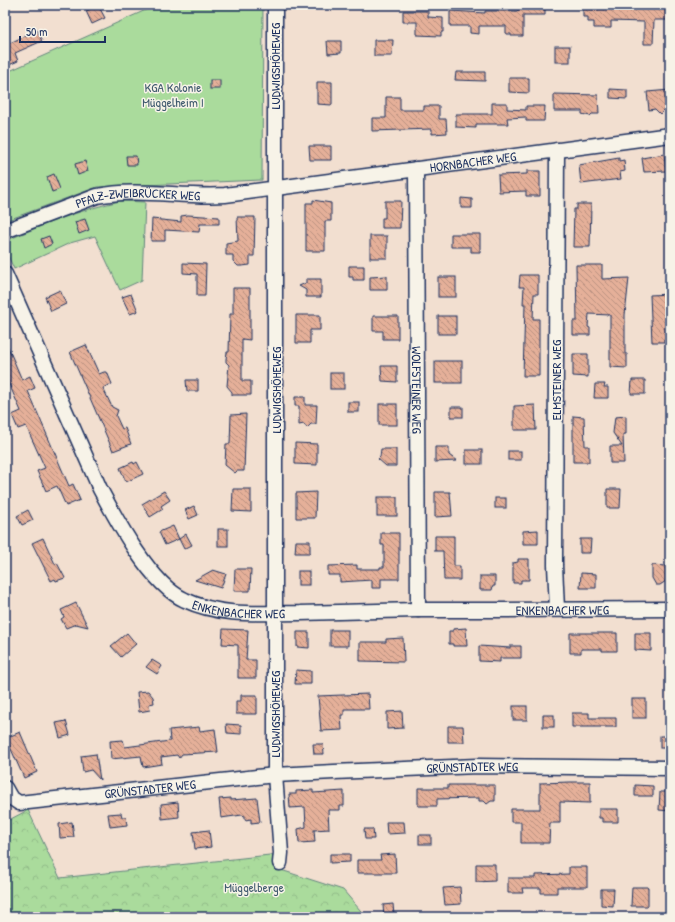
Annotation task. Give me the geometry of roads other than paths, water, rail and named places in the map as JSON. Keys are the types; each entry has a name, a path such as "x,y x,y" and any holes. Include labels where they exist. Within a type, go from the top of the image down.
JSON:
{"street":[{"name":"LUDWIGSHÖHEWEG","path":"275,5 275,775"},
{"name":"HORNBACHER WEG","path":"275,188 670,135"},
{"name":"ELMSTEINER WEG","path":"557,150 555,565 557,609"},
{"name":"WOLFSTEINER WEG","path":"416,169 418,610"},
{"name":"PFALZ-ZWEIBRÜCKER WEG","path":"5,231 97,196 113,192 126,191 209,196 275,188"},
{"name":"ENKENBACHER WEG","path":"5,274 100,489 120,526 150,568 167,587 184,600 211,609 246,614 418,610 670,609"},
{"name":"GRÜNSTADTER WEG","path":"5,788 14,800 19,803 26,803 275,775 471,766 670,768"},
{"path":"275,775 281,853 280,863"}],"park label":[{"name":"KGA Kolonie Müggelheim I","path":"173,94"},
{"name":"Müggelberge","path":"254,887"}]}
